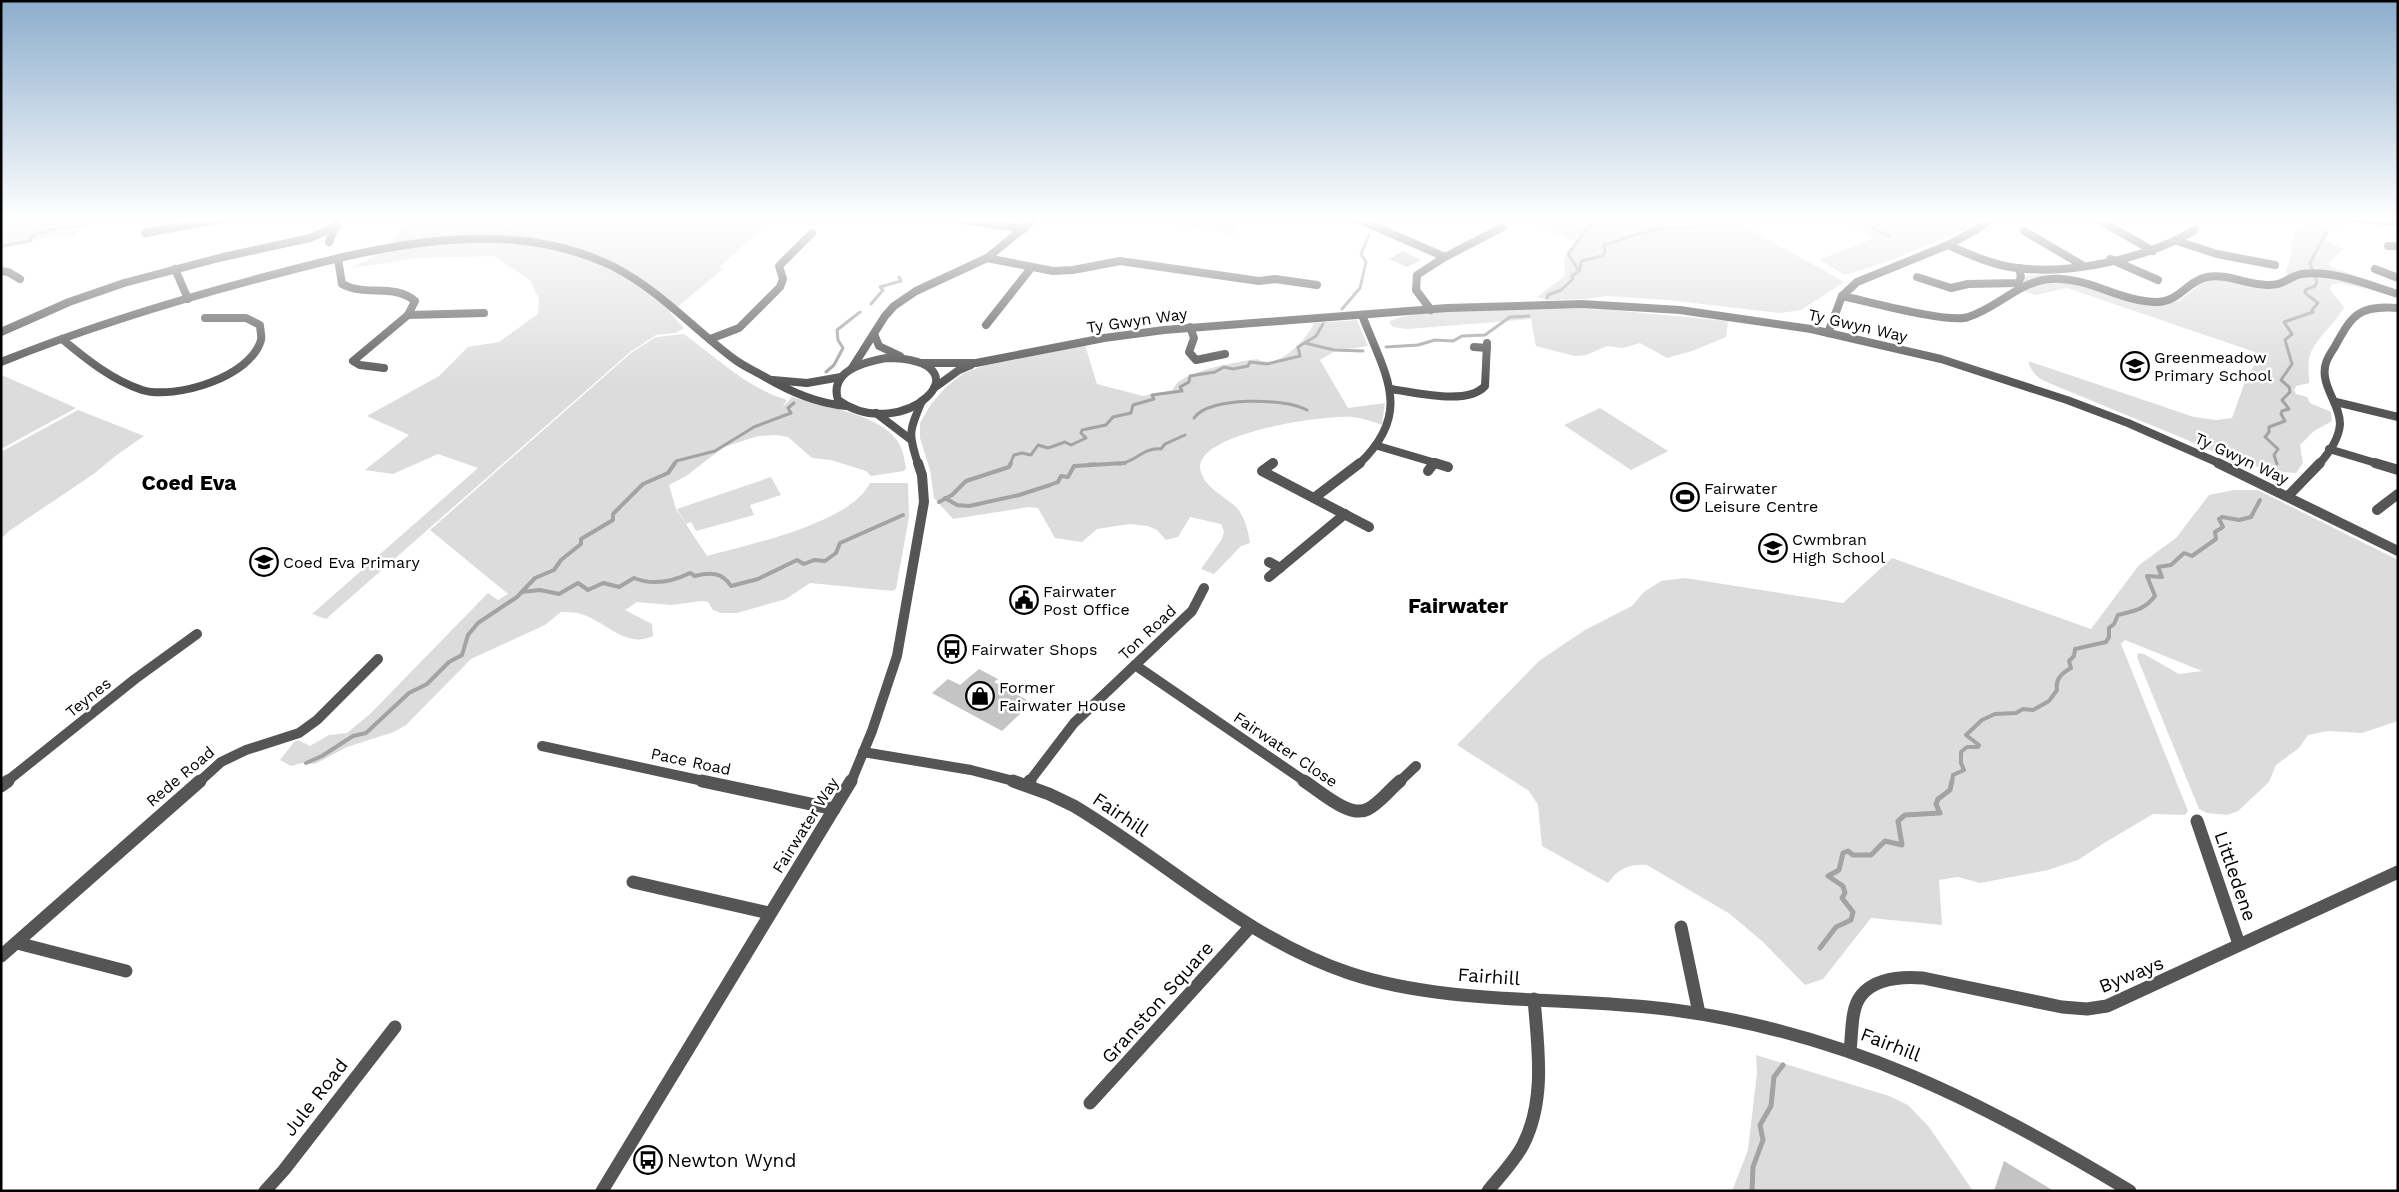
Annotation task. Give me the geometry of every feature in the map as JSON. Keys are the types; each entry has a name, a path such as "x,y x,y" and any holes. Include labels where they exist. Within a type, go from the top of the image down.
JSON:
{"street":[{"path":"11,274 20,279"},
{"path":"1,332 96,292 159,274"},
{"path":"177,274 188,298"},
{"path":"1,362 129,315 282,274"},
{"path":"340,274 342,284 352,289 405,293 415,301 408,315 353,361 360,365 373,367 382,364"},
{"path":"623,274 746,367 770,379 778,386 836,406 846,406"},
{"path":"710,339 739,328 780,287 783,279 782,274"},
{"path":"922,401 906,409 876,414 857,411 846,406 836,395 836,384 852,368 885,316 910,295 954,274"},
{"path":"986,325 1027,274"},
{"path":"1208,274 1259,281 1275,279 1317,285"},
{"path":"1420,274 1415,280 1416,290 1431,310"},
{"path":"1828,333 1842,296 1857,282 1874,274"},
{"path":"1917,277 1951,288 1968,284 2008,285 2018,283 2021,278 2020,274"},
{"path":"2140,274 2158,280"},
{"path":"2380,279 2389,274 2398,278"},
{"path":"1842,296 1956,320 1968,319 1999,300 2049,279 2079,283 2124,296 2160,302 2174,299 2184,293 2193,282 2207,276 2232,278 2263,285 2286,282 2294,276 2322,275 2345,279 2398,294"},
{"path":"471,314 477,305"},
{"name":"Ty Gwyn Way","path":"904,358 922,363 976,363 1099,339 1190,327 1510,305 1617,305 1731,316 1828,333 1976,370 2071,401 2166,439 2398,550"},
{"path":"2288,496 2316,469 2339,432 2340,419 2336,402 2324,372 2327,361 2346,322 2365,308 2398,308"},
{"path":"408,315 484,313"},
{"path":"1314,498 1378,446 1386,433 1392,417 1393,400 1390,389 1362,315"},
{"path":"215,325 221,317"},
{"path":"62,339 80,354 121,380 154,393 175,393 217,380 241,366 256,352 262,338 260,325 246,318 206,318"},
{"path":"1190,327 1194,338 1189,352 1196,360 1224,354"},
{"path":"874,334 879,346 904,358"},
{"path":"1390,389 1457,397 1481,391 1484,386 1487,346 1474,347"},
{"path":"852,368 876,359 904,358"},
{"path":"922,363 935,374 934,388"},
{"name":"Ty Gwyn Way","path":"922,401 934,388 959,370 976,363"},
{"path":"770,379 802,384 820,383 841,377"},
{"path":"876,414 910,439 914,417 922,401"},
{"path":"2336,402 2398,417"},
{"name":"Fairwater Way","path":"602,1191 769,913 851,782 872,730 897,656 921,526 924,502 922,475 910,439"},
{"path":"1378,446 1448,467"},
{"path":"2329,449 2398,470"},
{"path":"1273,463 1262,471 1369,527"},
{"path":"1428,471 1434,463"},
{"path":"2377,510 2398,494"},
{"path":"1269,577 1345,514"},
{"path":"1268,562 1280,568"},
{"name":"Ton Road","path":"1027,785 1074,723 1192,611 1204,588"},
{"name":"Teynes","path":"1,786 135,679 197,634"},
{"name":"Rede Road","path":"1,956 221,762 246,750 299,732 317,720 378,659"},
{"name":"Fairwater Close","path":"1135,665 1349,811 1360,812 1369,809 1416,766"},
{"name":"Pace Road","path":"542,746 834,809"},
{"name":"Fairhill","path":"863,752 994,773 1027,785 1076,807 1251,926 1312,958 1382,983 1454,994 1699,1013 1775,1028 1850,1050 1937,1083 1989,1109 2130,1191"},
{"name":"Littledene","path":"2197,821 2239,944"},
{"name":"Byways","path":"1850,1050 1855,1005 1865,992 1891,978 1906,976 1923,978 2060,1006 2087,1009 2107,1006 2398,872"},
{"path":"633,882 769,913"},
{"name":"Granston Square","path":"1090,1103 1251,926"},
{"path":"1681,927 1699,1013"},
{"path":"17,943 126,971"},
{"path":"1488,1191 1511,1164 1523,1145 1535,1111 1539,1090 1540,1067 1534,999"},
{"name":"Jule Road","path":"265,1191 284,1170 395,1027"}],"shaded area":[{"path":"520,274 717,274 670,313 684,328 676,333 656,335 630,352 326,619 312,614 478,468 438,454 393,474 365,470 409,435 367,416 439,376 468,347 499,342 538,314 539,299 530,280"},
{"path":"1565,274 1829,274 1844,282 1801,310 1781,313 1668,300 1606,296 1587,299 1548,300 1537,297 1565,276"},
{"path":"2060,274 2107,290 2171,302 2179,301 2207,279 2218,279 2256,287 2287,277 2287,274 2350,274 2398,290 2380,292 2339,283 2331,285 2330,290 2344,307 2311,352 2309,383 2296,386 2294,390 2296,394 2307,397 2310,403 2331,412 2332,421 2314,431 2300,445 2303,463 2296,473 2265,469 2217,453 2049,383 2033,372 2028,361 2194,417 2216,420 2232,418 2247,376 2257,361 2258,354 2067,288 2035,295 2017,288 2028,275"},
{"path":"1557,308 1611,310 1728,321 1726,337 1692,351 1667,358 1640,343 1623,348 1607,346 1586,355 1575,356 1536,346 1531,319 1407,329 1393,327 1389,322 1401,317 1443,311"},
{"path":"1357,320 1368,346 1335,351 1320,360 1348,408 1385,403 1382,425 1352,417 1292,423 1241,435 1220,444 1205,455 1200,467 1201,474 1214,490 1240,512 1246,524 1250,543 1241,546 1214,574 1201,569 1222,539 1224,531 1221,524 1190,517 1178,537 1166,540 1157,530 1148,526 1130,524 1097,529 1082,542 1055,538 1038,508 1029,507 953,519 934,498 930,470 920,438 920,423 931,404 946,387 964,373 983,366 1085,345 1097,384 1143,396 1173,390 1177,383 1210,368 1257,359 1265,362 1282,358 1305,338 1314,323"},
{"path":"684,334 746,380 772,395 787,400 782,408 792,397 848,412 876,423 887,430 898,442 903,453 906,468 904,471 871,476 866,471 831,460 812,458 788,437 776,435 758,436 724,447 686,476 669,485 676,509 707,556 772,539 821,521 842,510 859,497 870,483 908,483 909,517 896,589 893,591 810,583 786,599 737,613 721,613 713,610 708,602 702,601 671,605 637,602 625,610 652,624 653,636 643,639 625,637 590,617 581,614 561,612 545,625 471,659 406,725 394,732 347,747 315,764 302,763 291,766 280,760 294,742 298,740 310,746 329,735 347,733 370,714 488,593 498,600 508,594 430,530 631,353 656,337"},
{"path":"2,375 76,408 1,449"},
{"path":"1600,408 1668,451 1631,470 1564,425"},
{"path":"78,410 144,436 95,473 9,531 1,539 1,452"},
{"path":"771,477 781,495 750,505 754,515 696,531 691,522 686,524 677,509"},
{"path":"2234,490 2258,490 2398,560 2398,721 2362,733 2328,731 2308,735 2299,748 2276,765 2269,782 2238,811 2228,815 2207,813 2199,809 2137,657 2138,653 2144,654 2179,674 2202,671 2125,640 2121,644 2188,811 2185,815 2153,814 2078,860 2048,870 1980,883 1958,877 1939,880 1942,925 1871,918 1823,979 1805,985 1763,942 1730,914 1647,865 1635,865 1620,870 1608,883 1542,846 1538,805 1529,791 1457,745 1539,661 1585,630 1632,606 1644,592 1661,581 1685,578 1843,603 1892,558 2091,629 2139,565 2176,538 2209,495"},
{"path":"1756,1055 1889,1096 1908,1105 1929,1127 1973,1191 1732,1191 1748,1150 1757,1073"}],"building":[{"name":"Former Fairwater House","path":"979,669 998,679 994,682 1027,700 1018,710 1022,712 1002,731 932,693 948,679 960,685"},
{"path":"2004,1161 2054,1191 1994,1191"}],"waterway":[{"path":"1342,309 1360,288 1363,274"},
{"path":"1547,298 1548,295 1561,290 1573,279 1572,276 1575,274"},
{"path":"2277,464 2274,455 2278,449 2265,437 2269,432 2269,427 2285,421 2281,414 2282,411 2289,409 2282,400 2290,392 2289,387 2281,380 2292,364 2285,340 2292,334 2284,322 2313,312 2312,310 2318,303 2305,293 2305,290 2315,286 2317,282 2314,274"},
{"path":"871,304 883,290 880,287 901,281 899,277"},
{"path":"826,372 834,365 843,348 838,340 837,330 860,312"},
{"path":"1386,347 1418,345 1435,340 1453,341 1462,336 1485,335 1510,317 1529,316"},
{"path":"1010,464 1014,455 1022,453 1031,455 1038,445 1048,448 1065,442 1071,445 1086,438 1081,433 1082,430 1106,425 1113,417 1131,413 1133,405 1154,399 1152,395 1182,391 1180,387 1189,382 1190,376 1215,372 1224,367 1233,369 1248,366 1250,362 1267,364 1300,356 1298,347 1316,336 1323,324"},
{"path":"1305,343 1334,350 1363,351"},
{"path":"1194,418 1202,411 1215,406 1248,401 1282,403 1307,410"},
{"path":"674,464 676,461 715,451 754,427 791,413 788,408 794,403"},
{"path":"1125,463 1149,450 1161,449 1165,444 1185,435"},
{"path":"306,763 322,756 353,736 366,733 409,693 427,684 449,662 462,655 468,635 478,623 517,597 535,578 554,570 561,560 581,544 581,539 613,520 613,514 643,484 668,473 675,463"},
{"path":"946,498 952,495 966,481 1009,467 1011,463"},
{"path":"946,498 957,505 969,506 1019,495 1058,482 1061,476 1068,477 1074,466 1125,463"},
{"path":"1119,464 1125,463"},
{"path":"1089,464 1096,464"},
{"path":"939,502 946,498"},
{"path":"1952,782 1953,775 1964,770 1961,763 1961,752 1967,747 1978,747 1979,745 1966,735 1982,720 1995,714 2016,713 2023,709 2033,710 2049,701 2057,690 2057,683 2060,677 2071,668 2069,661 2074,656 2075,649 2106,642 2109,637 2109,628 2114,624 2118,615 2143,607 2155,596 2147,576 2162,577 2158,567 2171,565 2184,553 2192,556 2216,539 2215,532 2223,527 2219,519 2222,517 2239,520 2251,517 2260,500"},
{"path":"522,592 540,590 559,594 578,583 588,590 603,583 619,587 634,578 649,582 663,582 690,573 695,576 715,574 724,578 731,586 758,579 797,560 804,564 814,560 825,561 836,553 840,543 903,515"},
{"path":"1820,948 1836,927 1851,920 1853,912 1842,898 1845,893 1843,886 1828,876 1839,870 1843,853 1848,851 1853,855 1871,855 1885,841 1902,845 1898,821 1905,815 1940,813 1936,804 1938,799 1950,790 1952,781"},
{"path":"1752,1191 1753,1167 1763,1140 1760,1125 1771,1106 1774,1077 1783,1065"}],"place":[{"name":"Greenmeadow Primary School","path":"2135,366"},
{"name":"Fairwater Leisure Centre","path":"1685,497"},
{"name":"Cwmbran High School","path":"1773,548"},
{"name":"Coed Eva Primary","path":"264,562"},
{"name":"Fairwater Post Office","path":"1024,600"},
{"name":"Fairwater Shops","path":"952,649"},
{"name":"Former Fairwater House","path":"980,696"},
{"name":"Newton Wynd","path":"648,1160"}],"district":[{"name":"Coed Eva","path":"189,483"},
{"name":"Fairwater","path":"1458,606"}]}
